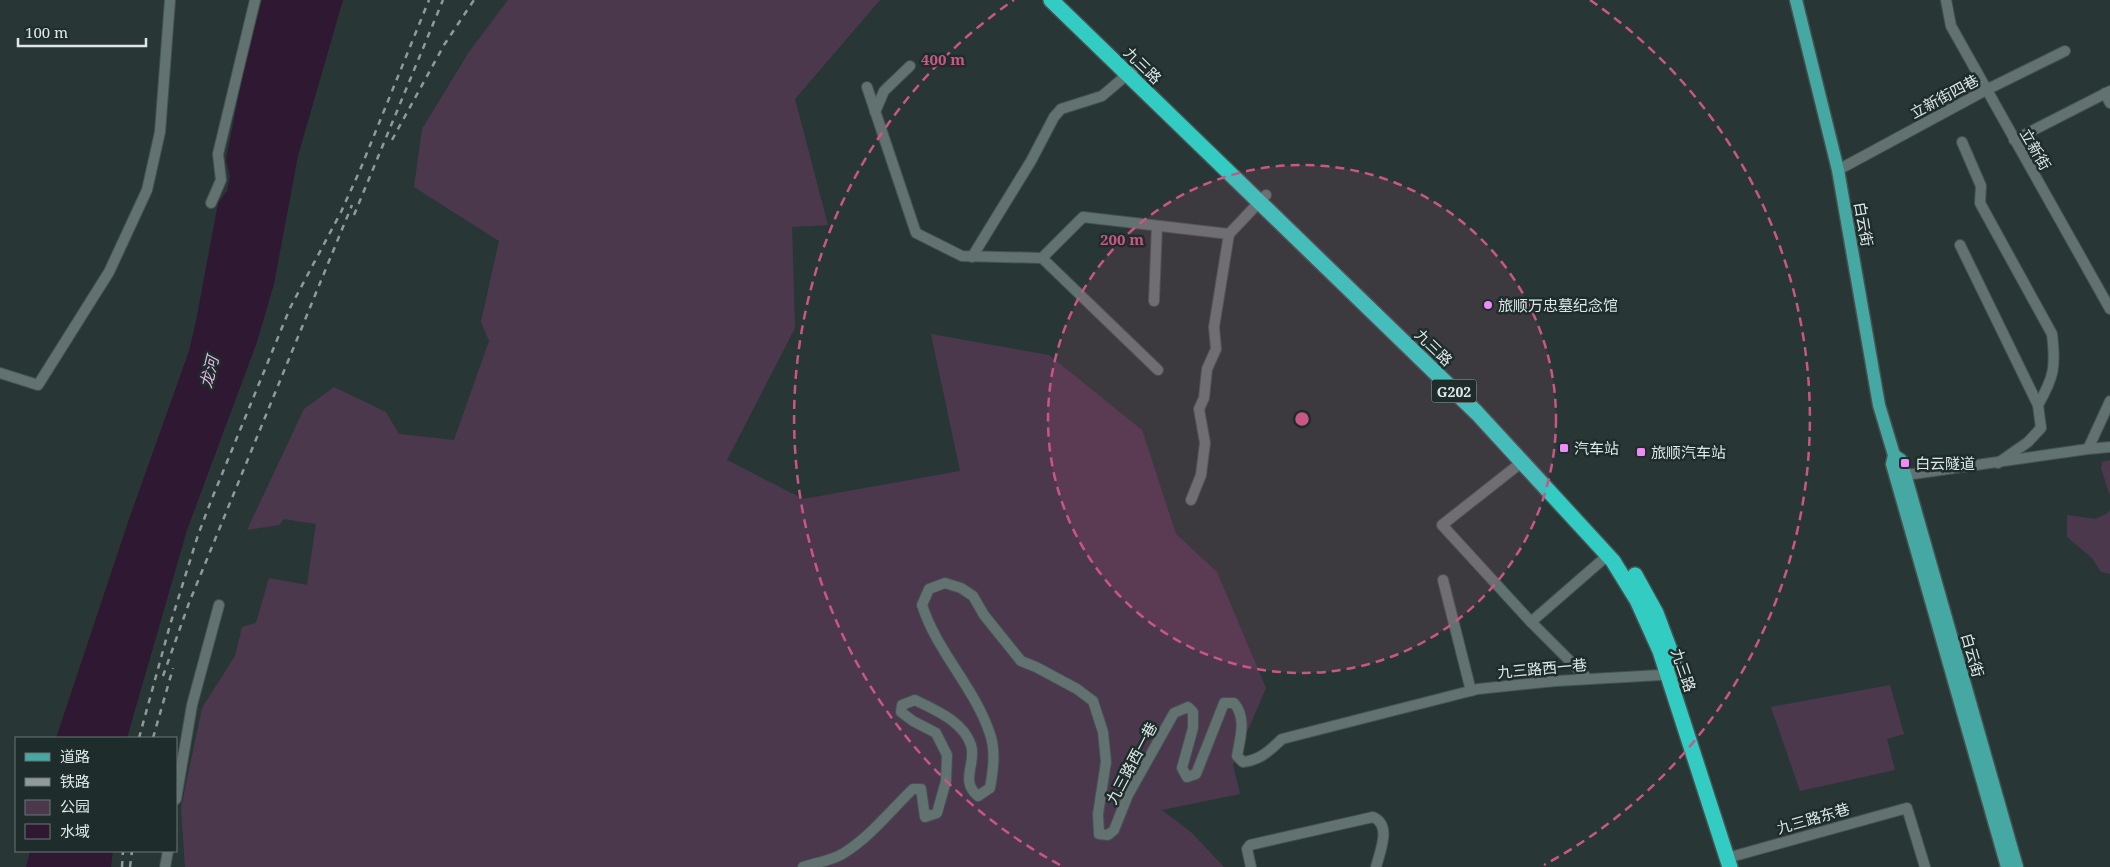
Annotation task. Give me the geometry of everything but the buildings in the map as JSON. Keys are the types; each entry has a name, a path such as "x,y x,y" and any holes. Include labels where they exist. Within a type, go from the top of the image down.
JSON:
{"highway":[{"name":"九三路","path":"1051,0 1131,71 1262,198 1478,413 1608,555 1622,573 1673,674"},
{"name":"九三路","path":"1065,0 1131,71"},
{"name":"九三路","path":"1262,198 1480,403 1615,548 1639,581 1656,612 1673,674 1734,862"}],"main road":[{"name":"白云街","path":"1796,0 1838,170 1879,405 1894,455 1901,460 1900,476 2007,867"},
{"name":"白云街","path":"1900,476 2017,867"}],"street":[{"path":"0,373 38,384 109,272 147,190 160,132 170,0"},
{"path":"211,203 221,180 218,154 256,0"},
{"name":"立新街","path":"1946,0 1951,26 2110,309"},
{"name":"立新街四巷","path":"1838,170 1986,90 2065,51"},
{"path":"876,112 884,91 910,66"},
{"path":"972,258 1031,161 1054,117 1062,109 1070,105 1102,96 1131,71"},
{"path":"867,87 916,233 962,256 972,258 1042,258 1158,370"},
{"path":"2014,140 2108,96"},
{"path":"1962,142 1981,186 1980,203 2052,334 2055,357 2051,383 2038,405"},
{"path":"1191,500 1201,475 1204,443 1199,409 1204,398 1207,369 1216,349 1214,327 1229,234 1262,198"},
{"path":"1042,258 1083,217 1229,234"},
{"path":"1154,301 1158,226"},
{"path":"1960,245 2038,405 2041,428 2028,442 1998,463"},
{"path":"2088,449 2110,400"},
{"path":"1900,476 2110,447"},
{"path":"1522,462 1442,525 1531,622 1588,679"},
{"path":"1531,622 1608,555"},
{"path":"1443,580 1471,691"},
{"name":"九三路西一巷","path":"803,867 845,853 877,826 913,789 921,790 925,817 938,813 946,781 947,755 936,733 913,721 901,712 902,704 914,700 943,714 961,729 972,746 970,790 978,796 990,788 994,765 991,736 979,707 944,654 927,622 922,605 929,589 945,583 962,588 974,596 984,615 1021,661 1077,689 1093,701 1103,732 1106,762 1098,814 1099,834 1108,835 1114,830 1128,795 1174,713 1188,707 1193,712 1193,728 1182,768 1187,777 1196,774 1224,702 1234,702 1240,710 1242,730 1237,756 1244,762 1255,761 1265,755 1282,739 1471,691 1588,679 1673,674"},
{"path":"178,787 192,705 219,605"},
{"name":"九三路东巷","path":"1734,862 1907,808 1925,867"},
{"path":"1251,867 1247,849 1250,845 1373,817 1383,825 1376,867"},
{"path":"166,867 168,852"}],"green space":[{"path":"508,0 880,0 795,99 828,225 792,227 795,328 727,460 803,499 960,471 931,334 1049,355 1142,430 1176,534 1217,572 1266,688 1233,765 1240,794 1162,810 1192,833 1224,867 185,867 181,808 202,708 235,656 242,627 256,623 269,578 307,585 316,524 284,519 279,525 247,530 304,409 334,387 386,412 399,434 454,440 489,341 481,322 499,241 414,187 422,129 469,52"},
{"path":"2110,460 2110,496 2101,468 2102,462"},
{"path":"2110,509 2110,574 2101,572 2092,558 2067,537 2067,515 2095,519 2108,513"},
{"path":"1890,685 1904,734 1887,739 1895,770 1800,791 1771,707"}],"water":[{"name":"龙河","path":"262,0 343,0 298,156 274,284 257,342 187,530 127,737 56,737 128,522 189,351 218,203 227,191 230,176 226,160 243,73"},
{"path":"30,852 113,852 111,867 26,867"}],"railway":[{"path":"139,737 170,625 198,535 211,501 290,308 341,212 360,170 429,0"},
{"path":"354,215 443,0"},
{"path":"392,140 444,45 474,0"},
{"path":"163,676 189,603 352,205"},
{"path":"153,737 173,668"},
{"path":"122,867 123,852"},
{"path":"130,867 132,852"}],"place":[{"name":"旅顺万忠墓纪念馆","path":"1488,305"},
{"name":"汽车站","path":"1564,448"},
{"name":"旅顺汽车站","path":"1641,452"},
{"name":"白云隧道","path":"1905,463"}]}
